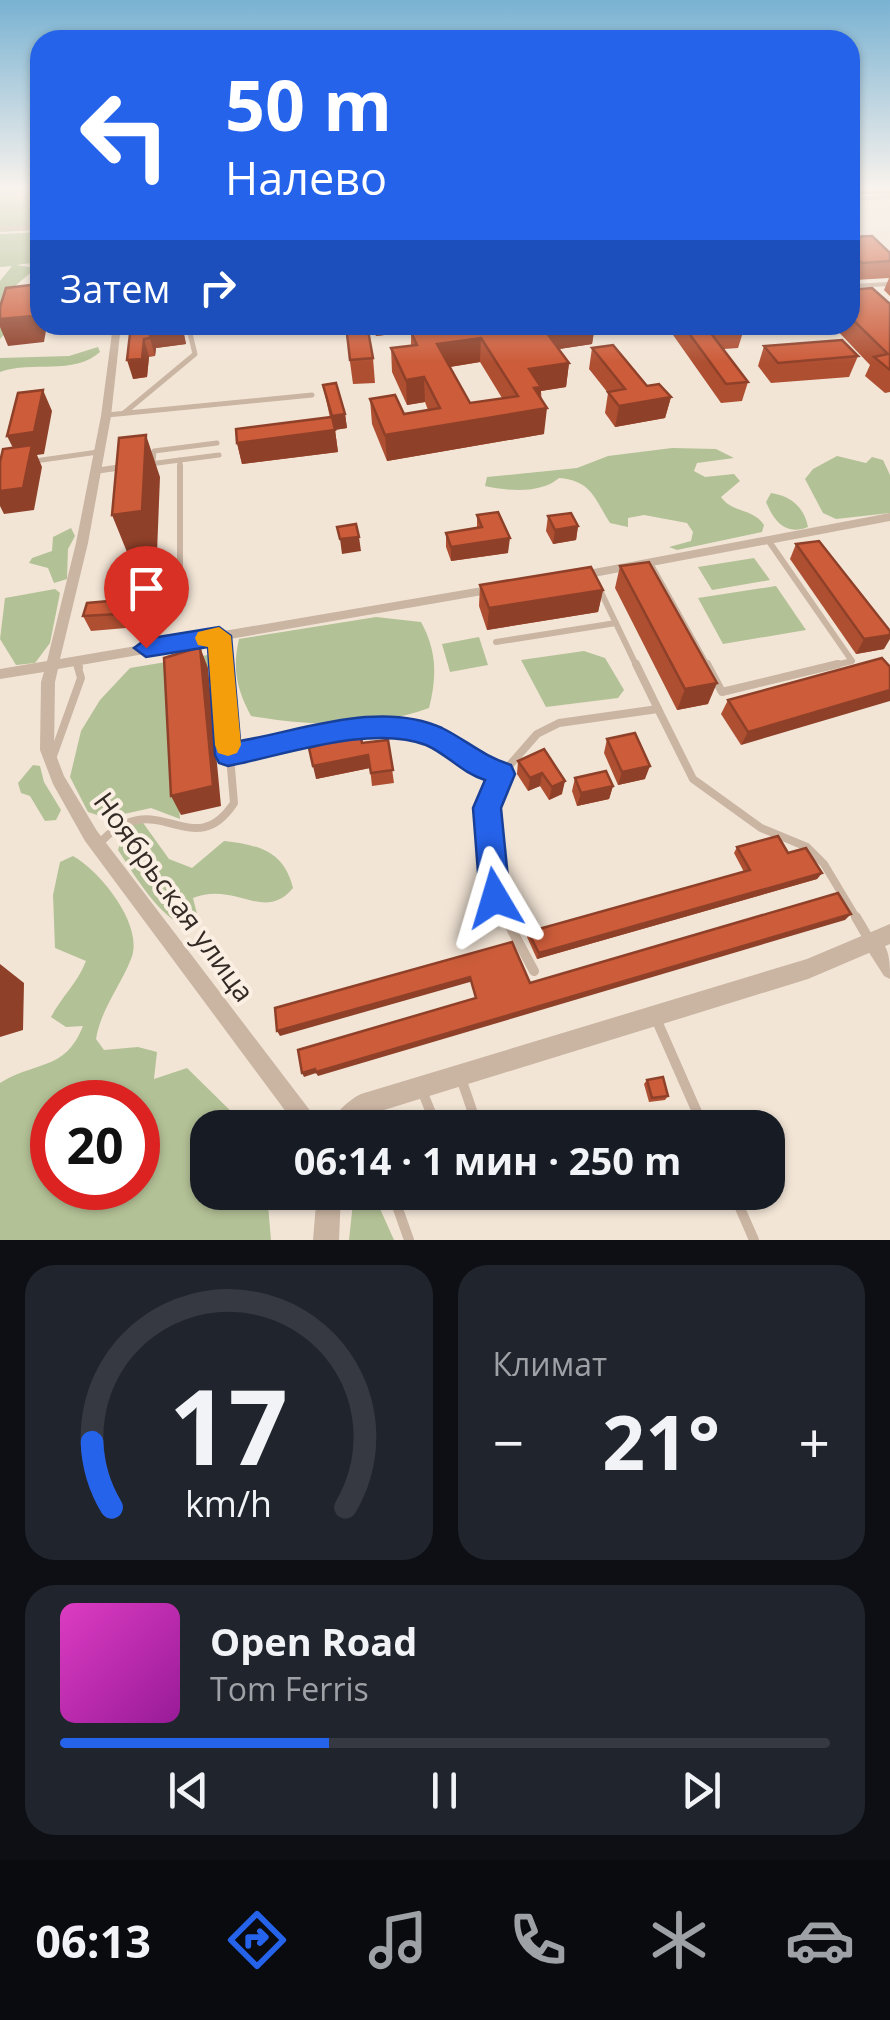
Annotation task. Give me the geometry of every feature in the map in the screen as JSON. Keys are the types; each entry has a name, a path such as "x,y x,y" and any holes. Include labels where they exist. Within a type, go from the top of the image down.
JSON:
{"street":[{"name":"Ноябрьская улица","path":"115,335 106,416 66,614 51,666 45,721 52,762 98,845 297,1110"},
{"path":"556,580 890,517"},
{"path":"0,674 503,588"},
{"path":"357,1110 420,1087 808,970 881,938 890,970"},
{"path":"326,1240 328,1210"}],"lane":[{"path":"860,286 890,284"},
{"path":"124,414 195,354 190,335"},
{"path":"106,416 312,395"},
{"path":"153,463 154,451 217,442"},
{"path":"23,463 98,452"},
{"path":"94,471 219,455"},
{"path":"180,460 180,603"},
{"path":"650,563 722,692 852,660 768,540"},
{"path":"592,574 693,779 762,828 807,847 881,938"},
{"path":"496,642 616,622"},
{"path":"98,845 105,835 132,817 143,815 196,830 224,821 234,803 219,636"},
{"path":"52,762 81,678 81,668 73,660"},
{"path":"534,971 495,898 487,808 502,774 537,734 559,724 658,709"},
{"path":"228,755 383,725 434,736 476,766 502,774"},
{"path":"654,1016 696,1110"},
{"path":"460,1076 472,1110"},
{"path":"420,1087 430,1110"},
{"path":"398,1210 409,1240"},
{"path":"741,1210 754,1240"}],"green space":[{"path":"0,248 30,248 30,263 16,265 30,267 30,273 7,293 9,329 0,339 0,281 12,266 0,267"},
{"path":"98,347 100,352 78,364 0,372 0,358 69,356"},
{"path":"672,448 716,449 734,458 697,463 694,471 705,477 734,474 740,481 721,497 759,520 764,525 762,532 677,550 669,547 691,541 693,532 687,523 644,515 628,518 628,527 610,523 591,492 570,480 559,478 543,487 524,490 485,486 487,477 577,468 608,456"},
{"path":"837,456 866,463 872,457 883,460 890,475 890,513 836,519 823,513 805,479 813,469"},
{"path":"771,493 796,504 808,527 793,530 781,525 766,502"},
{"path":"71,528 75,536 68,549 67,579 54,583 48,568 29,563 32,558 52,551 53,537"},
{"path":"754,558 770,580 712,590 698,567"},
{"path":"776,586 806,630 723,644 698,598"},
{"path":"55,589 60,593 50,643 35,663 16,665 0,639 5,598"},
{"path":"376,617 421,622 434,664 429,708 385,720 341,724 251,716 237,679 239,639"},
{"path":"479,637 488,665 450,672 442,644"},
{"path":"584,651 605,658 624,690 618,698 546,707 521,660"},
{"path":"208,655 210,667 169,675 180,819 151,808 106,818 88,812 70,777 81,731 100,700 130,668"},
{"path":"33,765 40,766 44,782 61,810 56,820 45,821 30,796 21,793 18,783"},
{"path":"141,820 169,859 192,868 224,841 248,845 276,858 293,888 271,902 223,894 193,898 197,914 186,925 177,922 148,894 118,850 127,823"},
{"path":"73,856 107,886 132,931 131,959 96,1039 104,1050 138,1047 157,1052 154,1079 187,1068 230,1110 190,1110 190,1210 268,1210 271,1240 0,1240 0,1083 59,1058 83,1026 66,1027 51,1017 86,961 55,948 53,895 60,862"},
{"path":"352,1210 381,1210 394,1240 349,1240"}],"building":[{"path":"860,248 885,248 890,253 890,261 862,263"},
{"path":"30,285 30,316 0,319 6,288"},
{"path":"872,288 890,304 890,370 874,357 888,354 860,327 860,289"},
{"path":"130,335 150,335 144,339 142,359 127,360"},
{"path":"347,335 369,335 373,358 350,360"},
{"path":"412,335 548,335 569,363 529,369 541,387 534,388 547,408 385,435 370,399 395,395 404,414 440,408 424,377 406,380 391,348 417,345","holes":["481,338 518,396 470,403 437,344"]},
{"path":"690,335 712,335 748,382 726,384"},
{"path":"842,340 858,356 778,363 764,346"},
{"path":"613,345 647,386 659,384 671,397 619,406 608,392 625,389 592,348"},
{"path":"336,383 345,414 332,416 323,385"},
{"path":"43,390 34,432 7,436 18,393"},
{"path":"332,417 335,430 237,443 236,429"},
{"path":"146,435 142,511 112,515 119,438"},
{"path":"32,445 23,488 0,491 3,449"},
{"path":"498,512 510,538 451,547 446,533 482,527 477,515"},
{"path":"571,513 578,526 555,530 548,516"},
{"path":"356,524 359,537 340,539 337,527"},
{"path":"819,541 890,635 864,639 796,544"},
{"path":"649,562 717,683 685,689 620,566"},
{"path":"591,567 603,590 489,608 480,585"},
{"path":"122,600 119,614 83,616 87,603"},
{"path":"200,647 213,786 171,796 164,658"},
{"path":"882,658 890,667 890,690 748,732 728,700"},
{"path":"360,733 362,743 388,740 393,770 371,773 368,755 313,766 309,748"},
{"path":"635,733 650,766 622,772 607,739"},
{"path":"544,749 565,781 552,787 542,773 530,778 518,761"},
{"path":"606,771 613,786 581,793 575,778"},
{"path":"778,836 788,853 806,848 822,873 539,953 528,932 750,870 737,847"},
{"path":"838,893 851,914 316,1072 315,1069 302,1073 298,1050 476,998 470,977 277,1031 275,1008 512,942 530,983"},
{"path":"663,1077 668,1096 652,1098 647,1080"}],"slow traffic":[{"path":"206,638 219,636 228,745"}],"route":[{"path":"146,648 219,636 228,755 383,725 434,736 454,754 502,774 487,808 495,898"}]}
